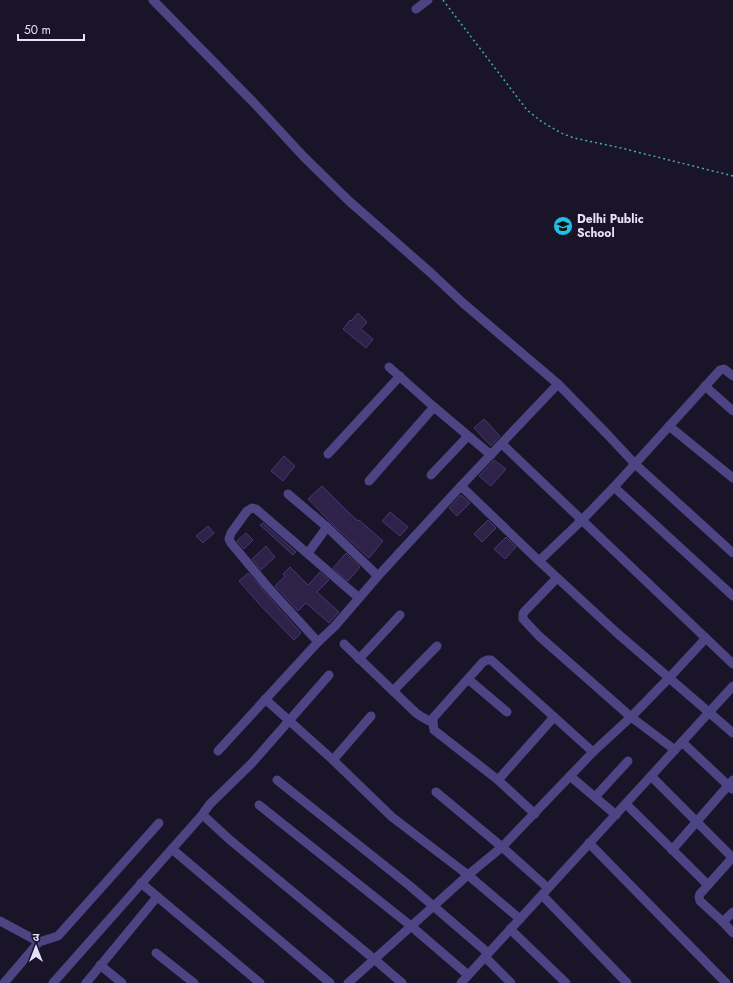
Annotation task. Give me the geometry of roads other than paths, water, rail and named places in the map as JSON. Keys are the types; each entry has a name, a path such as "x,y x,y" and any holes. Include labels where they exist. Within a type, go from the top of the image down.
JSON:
{"street":[{"path":"153,0 254,103 304,157 349,201 463,303 558,384 635,464 733,552"},
{"path":"416,9 428,0"},
{"path":"388,367 491,455"},
{"path":"539,561 614,487 721,370 726,370 733,376"},
{"path":"328,454 400,376"},
{"path":"218,751 318,642 335,626 378,576 558,384"},
{"path":"705,386 733,411"},
{"path":"369,481 434,407"},
{"path":"669,426 733,478"},
{"path":"431,475 468,436"},
{"path":"502,444 733,664"},
{"path":"462,486 539,561 617,633 733,733"},
{"path":"614,487 733,596"},
{"path":"288,494 327,527 378,576"},
{"path":"318,642 266,585 231,543 229,539 230,536 247,511 252,508 256,509 359,598"},
{"path":"308,553 327,527"},
{"path":"557,578 524,612 523,619 539,636 631,717 675,750"},
{"path":"359,659 400,615"},
{"path":"348,983 468,875 502,847 593,752 631,717 706,638"},
{"path":"344,644 416,713 432,723"},
{"path":"393,691 437,646"},
{"path":"535,814 498,780 434,730 432,723 433,718 483,662 489,659 593,752"},
{"path":"53,983 203,814 210,804 238,775 250,765 329,675"},
{"path":"468,679 506,712"},
{"path":"461,983 733,686"},
{"path":"265,699 333,760 392,817 468,875 520,919"},
{"path":"333,760 371,716"},
{"path":"498,780 554,717"},
{"path":"672,850 696,822 732,785 682,742"},
{"path":"594,797 628,761"},
{"path":"570,776 616,815"},
{"path":"652,776 733,858 700,894 699,900 733,933"},
{"path":"277,780 410,886 486,955 511,983"},
{"path":"436,792 502,847 545,892 627,983"},
{"path":"626,804 708,885"},
{"path":"259,805 411,926 468,975"},
{"path":"203,814 204,817 230,840 402,983"},
{"path":"4,983 38,942 58,936 159,823"},
{"path":"590,843 726,983"},
{"path":"172,849 330,983"},
{"path":"141,883 260,983"},
{"path":"86,983 157,897"},
{"path":"723,922 733,912"},
{"path":"0,921 38,942"},
{"path":"510,929 566,983"},
{"path":"156,953 194,983"},
{"path":"100,966 122,983"}],"place":[{"name":"Delhi Public School","path":"563,226"}]}
